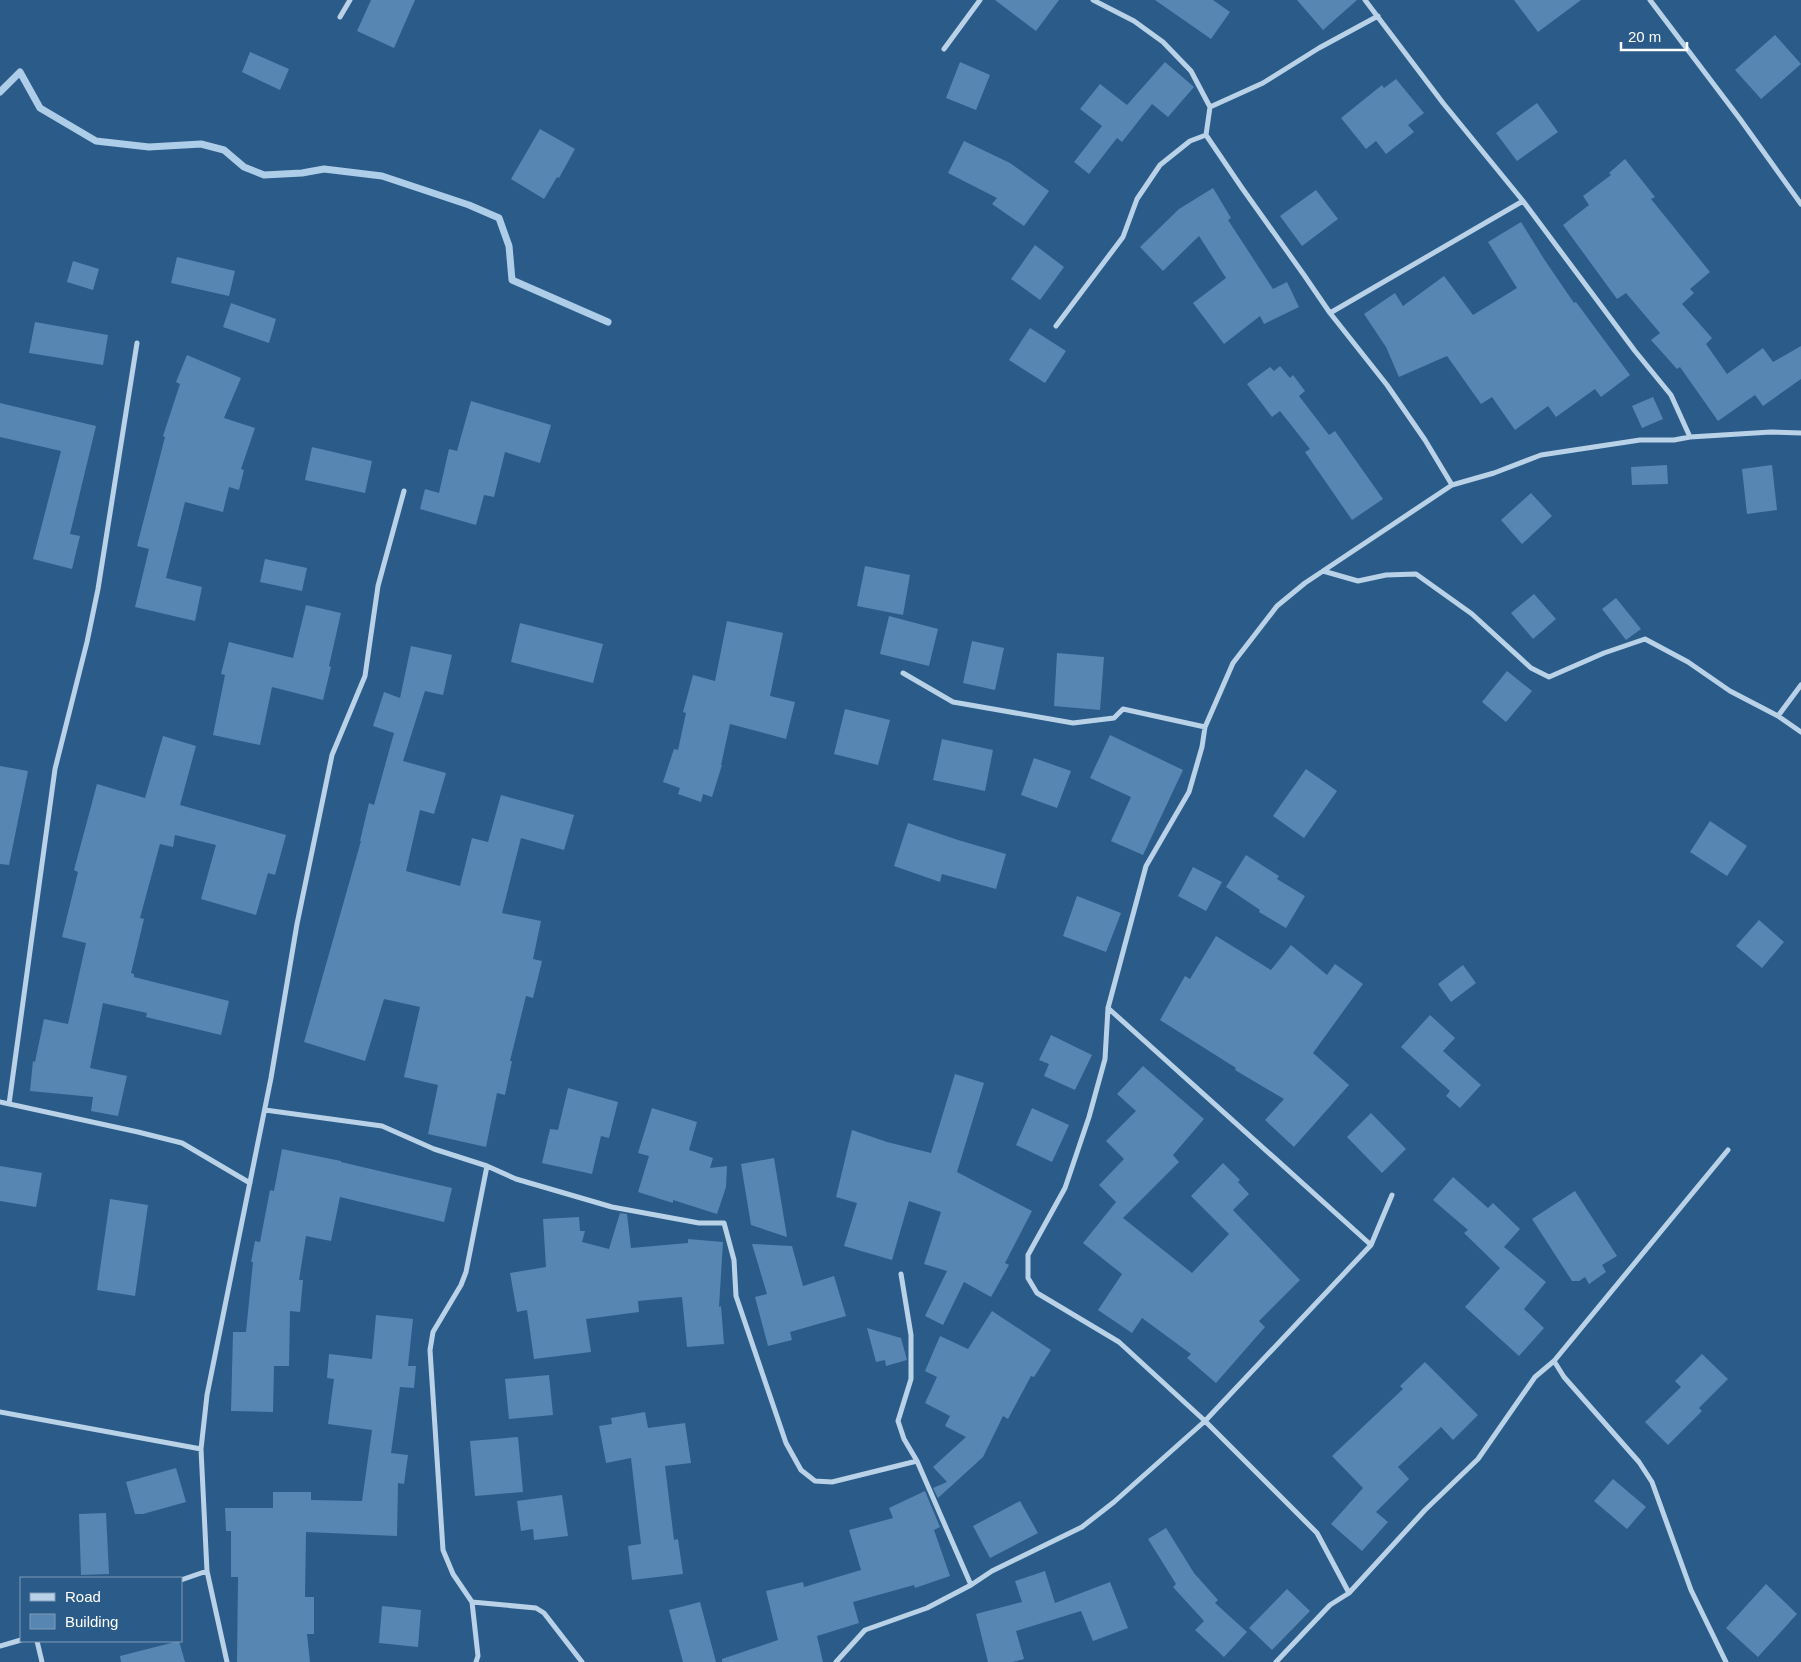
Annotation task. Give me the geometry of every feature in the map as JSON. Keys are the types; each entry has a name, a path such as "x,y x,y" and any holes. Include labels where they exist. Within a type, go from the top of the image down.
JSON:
{"street":[{"path":"340,17 350,0"},
{"path":"944,49 980,0"},
{"path":"1094,0 1134,21 1163,42 1191,71 1210,107 1206,134 1330,313 1387,385 1425,440 1452,484"},
{"path":"1365,0 1443,103 1522,201 1635,351 1671,394 1690,437"},
{"path":"1650,0 1801,204"},
{"path":"1210,107 1264,83 1319,48 1378,16"},
{"path":"1056,326 1123,237 1137,199 1160,166 1190,141 1206,134"},
{"path":"1330,313 1522,201"},
{"path":"9,1104 55,769 87,642 98,589 137,343"},
{"path":"1350,1593 1317,1533 1205,1421 1119,1342 1037,1294 1028,1278 1028,1255 1065,1188 1105,1059 1108,1008 1146,866 1189,792 1206,727 1233,663 1277,606 1322,571 1452,484 1494,473 1541,455 1640,440 1674,440 1690,437 1771,432 1801,433"},
{"path":"228,1662 207,1571 201,1449 207,1395 265,1110 297,924 332,756 365,676 378,586 404,491"},
{"path":"1322,571 1358,580 1386,575 1416,574 1472,614 1530,668 1549,677 1604,653 1645,640 1688,662 1730,691 1778,716 1801,732"},
{"path":"903,673 953,702 1064,722 1073,723 1114,718 1123,709 1206,727"},
{"path":"1778,716 1801,685"},
{"path":"1108,1008 1371,1245"},
{"path":"0,1102 182,1143 250,1183"},
{"path":"265,1110 382,1126 516,1179 612,1207 699,1223 724,1223 734,1260 736,1296 786,1443 802,1470 815,1481 832,1482 917,1461"},
{"path":"1276,1662 1330,1604 1350,1593 1425,1510 1478,1459 1535,1378 1554,1361 1728,1150"},
{"path":"476,1662 478,1656 472,1602 452,1574 443,1550 430,1350 432,1332 461,1285 466,1272 487,1166"},
{"path":"836,1662 864,1630 927,1608 971,1585 992,1571 1082,1527 1114,1502 1205,1421 1371,1245 1392,1195"},
{"path":"901,1274 911,1335 910,1379 898,1421 904,1440 917,1461 971,1585"},
{"path":"1554,1361 1564,1377 1639,1462 1652,1482 1691,1590 1726,1662"},
{"path":"0,1412 201,1449"},
{"path":"182,1580 207,1571"},
{"path":"472,1602 536,1608 544,1613 582,1662"},
{"path":"0,1646 20,1640"},
{"path":"37,1642 42,1662"}],"building":[{"path":"371,0 415,0 394,48 357,31"},
{"path":"995,0 1059,0 1036,31"},
{"path":"1155,0 1213,0 1230,12 1211,39"},
{"path":"1297,0 1357,0 1323,30"},
{"path":"1514,0 1581,0 1538,32"},
{"path":"1775,35 1801,64 1761,99 1735,70"},
{"path":"250,52 289,69 280,90 242,72"},
{"path":"960,62 990,75 976,110 946,98"},
{"path":"1165,62 1194,87 1168,117 1152,104 1122,142 1117,138 1089,174 1074,162 1102,126 1080,109 1100,84 1127,105"},
{"path":"1396,79 1424,113 1408,125 1414,132 1386,154 1376,141 1366,149 1341,118 1382,85 1384,88"},
{"path":"1537,103 1558,132 1517,161 1496,133"},
{"path":"540,129 575,149 559,178 557,177 544,199 511,179"},
{"path":"964,141 1010,163 1049,191 1024,226 992,204 997,198 948,173"},
{"path":"1625,159 1655,197 1651,199 1710,272 1690,289 1694,293 1682,304 1712,338 1706,344 1727,374 1763,348 1773,362 1801,346 1801,379 1763,406 1755,395 1718,421 1680,367 1677,369 1651,340 1660,333 1626,293 1617,299 1563,225 1589,205 1583,196 1611,175 1609,173"},
{"path":"1213,188 1231,218 1228,220 1273,289 1287,282 1299,307 1264,324 1260,316 1224,344 1193,303 1226,278 1199,236 1163,271 1140,247 1179,209"},
{"path":"1316,190 1338,219 1302,246 1280,216"},
{"path":"1521,222 1574,303 1576,302 1630,375 1601,397 1595,389 1556,417 1548,406 1515,430 1492,397 1481,404 1447,356 1399,377 1386,347 1364,314 1395,293 1403,306 1444,276 1473,315 1517,288 1488,242"},
{"path":"1035,245 1064,267 1040,300 1011,279"},
{"path":"177,257 235,271 229,296 171,283"},
{"path":"73,261 99,269 93,290 67,282"},
{"path":"231,303 276,319 269,343 223,327"},
{"path":"35,322 108,335 103,365 29,353"},
{"path":"1030,328 1066,351 1045,383 1009,360"},
{"path":"187,355 241,378 224,418 255,428 241,469 244,470 239,490 229,487 223,512 185,502 166,578 202,587 195,621 135,607 149,549 137,546 165,437 163,436 180,384 176,382"},
{"path":"1280,366 1290,378 1293,375 1305,391 1299,396 1329,435 1335,431 1383,499 1352,520 1305,452 1310,449 1280,411 1272,417 1247,384 1270,367 1274,371"},
{"path":"1653,397 1663,419 1642,428 1632,406"},
{"path":"471,401 551,425 540,463 505,452 494,497 484,495 476,525 420,509 425,489 439,493 449,449 457,451"},
{"path":"0,403 96,426 70,534 80,536 72,569 33,559 61,451 0,437"},
{"path":"312,447 372,461 365,493 305,480"},
{"path":"1667,465 1668,484 1632,485 1631,467"},
{"path":"1772,465 1777,510 1747,514 1742,469"},
{"path":"1531,493 1552,516 1522,544 1501,520"},
{"path":"265,559 307,568 302,591 260,582"},
{"path":"865,566 910,575 903,615 857,606"},
{"path":"1534,594 1556,619 1533,639 1511,613"},
{"path":"1616,598 1641,629 1626,640 1602,609"},
{"path":"306,605 341,613 323,700 272,687 260,745 213,735 225,675 221,674 229,642 293,658"},
{"path":"889,616 938,629 929,666 880,654"},
{"path":"727,621 783,633 770,696 795,702 786,739 730,724 722,765 712,797 703,794 701,802 678,794 680,788 663,782 674,749 678,750 686,713 683,712 693,675 715,681"},
{"path":"520,623 603,644 593,683 511,662"},
{"path":"972,641 1004,648 995,690 963,683"},
{"path":"411,646 452,655 443,695 425,691 403,761 446,773 434,814 420,810 406,871 460,886 472,838 488,842 501,795 574,815 564,850 521,838 502,913 541,921 533,959 542,961 533,998 526,996 510,1061 512,1061 505,1095 497,1093 486,1147 428,1134 438,1085 404,1077 420,1007 384,999 365,1061 304,1042 361,841 369,803 374,805 394,733 373,726 384,692 400,698"},
{"path":"1057,653 1104,657 1100,710 1054,706"},
{"path":"1507,671 1532,691 1506,722 1482,702"},
{"path":"845,709 890,720 878,765 834,754"},
{"path":"1110,735 1183,770 1143,855 1111,841 1131,797 1090,778"},
{"path":"163,736 196,746 180,805 286,835 275,875 268,873 256,915 201,899 216,845 175,835 173,847 160,844 140,918 144,919 131,973 134,974 134,977 229,1001 221,1035 146,1017 147,1013 103,1003 90,1068 127,1076 118,1116 91,1111 93,1097 30,1091 33,1061 35,1062 44,1019 68,1024 86,943 62,937 78,872 74,870 97,784 145,798"},
{"path":"942,739 993,750 985,791 933,780"},
{"path":"1034,758 1071,771 1057,808 1021,795"},
{"path":"0,766 28,771 9,865 0,864"},
{"path":"1306,769 1337,791 1304,838 1273,816"},
{"path":"1710,821 1747,846 1727,876 1690,852"},
{"path":"908,823 1006,854 996,889 942,874 940,882 894,866"},
{"path":"1246,855 1279,876 1277,879 1305,896 1286,928 1259,912 1260,910 1226,887"},
{"path":"1193,867 1222,882 1206,911 1178,896"},
{"path":"1077,896 1121,913 1106,952 1063,936"},
{"path":"1759,920 1784,942 1762,968 1736,946"},
{"path":"1216,936 1271,970 1291,945 1327,975 1335,964 1363,984 1313,1053 1349,1085 1294,1147 1265,1120 1284,1099 1235,1070 1236,1068 1160,1020 1185,976 1190,979"},
{"path":"1463,965 1476,983 1451,1002 1438,984"},
{"path":"1430,1015 1455,1038 1443,1051 1481,1085 1460,1108 1446,1096 1450,1091 1401,1047"},
{"path":"1051,1035 1092,1055 1075,1090 1044,1076 1049,1064 1039,1060"},
{"path":"1143,1066 1204,1119 1173,1155 1179,1162 1123,1218 1192,1273 1229,1234 1191,1196 1223,1163 1240,1180 1238,1182 1249,1194 1233,1210 1300,1280 1259,1321 1265,1327 1216,1383 1187,1358 1191,1354 1142,1318 1132,1333 1098,1310 1122,1274 1083,1243 1116,1202 1099,1185 1124,1159 1106,1141 1136,1111 1117,1094"},
{"path":"955,1074 984,1083 957,1172 1032,1211 1005,1263 1009,1265 991,1297 964,1282 943,1325 925,1316 947,1271 924,1264 941,1212 909,1201 892,1260 844,1246 857,1203 836,1197 852,1130 887,1142 931,1153"},
{"path":"568,1088 618,1102 609,1138 601,1136 592,1174 542,1163 550,1129 558,1130"},
{"path":"652,1108 697,1122 689,1150 713,1158 710,1168 727,1166 726,1187 717,1214 673,1200 673,1203 638,1192 649,1156 638,1153"},
{"path":"1032,1108 1069,1125 1052,1162 1016,1145"},
{"path":"1371,1113 1406,1149 1382,1173 1347,1137"},
{"path":"282,1149 452,1188 444,1222 340,1197 331,1241 306,1236 299,1280 303,1280 300,1312 290,1311 289,1366 274,1366 273,1412 231,1411 233,1332 246,1332 253,1262 251,1262 255,1241 260,1242 270,1190 274,1191"},
{"path":"774,1158 787,1237 751,1225 741,1164"},
{"path":"0,1166 42,1173 36,1207 0,1201"},
{"path":"1453,1177 1488,1208 1493,1203 1520,1229 1504,1247 1546,1282 1524,1309 1544,1328 1519,1356 1465,1307 1500,1268 1464,1233 1468,1230 1433,1200"},
{"path":"1575,1191 1617,1256 1602,1265 1606,1272 1589,1284 1585,1277 1579,1281 1572,1281 1532,1219"},
{"path":"110,1199 148,1205 135,1296 97,1290"},
{"path":"620,1213 627,1214 631,1248 688,1243 688,1239 723,1242 719,1307 721,1306 724,1344 687,1347 682,1297 638,1301 639,1312 586,1319 591,1352 534,1359 527,1310 517,1312 510,1273 546,1267 543,1219 579,1217 580,1231 585,1231 582,1242 609,1249"},
{"path":"752,1244 792,1246 803,1286 834,1276 846,1316 790,1332 792,1340 768,1346 755,1297 767,1294"},
{"path":"992,1311 1051,1350 1034,1377 1031,1376 1008,1419 1003,1416 983,1457 938,1498 933,1488 947,1482 933,1467 966,1437 945,1426 950,1416 925,1403 937,1377 925,1371 940,1336 968,1349"},
{"path":"376,1315 413,1319 408,1366 416,1366 414,1388 400,1387 391,1453 408,1455 404,1484 398,1483 397,1536 306,1532 305,1597 314,1597 314,1634 307,1634 310,1662 237,1662 238,1577 231,1577 231,1531 226,1531 225,1508 273,1508 273,1492 311,1492 311,1500 362,1501 372,1430 328,1424 334,1379 327,1378 329,1354 372,1359"},
{"path":"867,1328 901,1338 907,1360 886,1366 885,1360 876,1362"},
{"path":"1702,1354 1728,1379 1699,1408 1702,1411 1668,1445 1645,1422 1681,1387 1675,1381"},
{"path":"1425,1362 1478,1415 1453,1440 1441,1427 1398,1467 1409,1479 1376,1512 1388,1522 1362,1551 1331,1524 1363,1488 1332,1456 1403,1389 1400,1386"},
{"path":"549,1375 553,1415 509,1419 505,1379"},
{"path":"645,1412 648,1428 685,1423 691,1463 665,1466 674,1540 678,1539 683,1574 632,1580 628,1546 641,1544 631,1458 606,1463 599,1426 612,1424 611,1418"},
{"path":"518,1437 523,1492 475,1496 470,1441"},
{"path":"176,1468 186,1502 143,1514 135,1514 126,1482"},
{"path":"1613,1479 1646,1507 1627,1529 1594,1501"},
{"path":"925,1491 940,1527 934,1530 950,1576 915,1588 914,1585 853,1602 859,1623 817,1636 823,1662 722,1662 722,1659 778,1640 766,1591 803,1582 804,1587 861,1570 849,1530 893,1518 889,1508"},
{"path":"562,1495 568,1536 534,1540 533,1529 521,1531 517,1501"},
{"path":"1020,1501 1038,1533 990,1558 973,1526"},
{"path":"106,1513 109,1574 81,1575 79,1514"},
{"path":"1166,1528 1194,1573 1218,1600 1215,1603 1247,1632 1224,1657 1195,1630 1204,1621 1173,1587 1176,1584 1148,1539"},
{"path":"1045,1571 1055,1603 1110,1582 1128,1628 1093,1641 1081,1611 1016,1631 1024,1659 1012,1662 988,1662 976,1614 1022,1602 1015,1581"},
{"path":"1766,1584 1797,1614 1758,1657 1726,1628"},
{"path":"1287,1589 1310,1611 1272,1650 1249,1628"},
{"path":"700,1602 716,1662 683,1662 669,1610"},
{"path":"382,1606 421,1610 418,1647 379,1643"},
{"path":"179,1642 185,1662 121,1662 120,1656"}],"waterway":[{"path":"0,92 20,72 40,108 96,141 149,147 201,144 224,150 244,167 264,175 302,173 324,169 382,176 469,205 499,218 509,246 512,280 608,322"}]}
